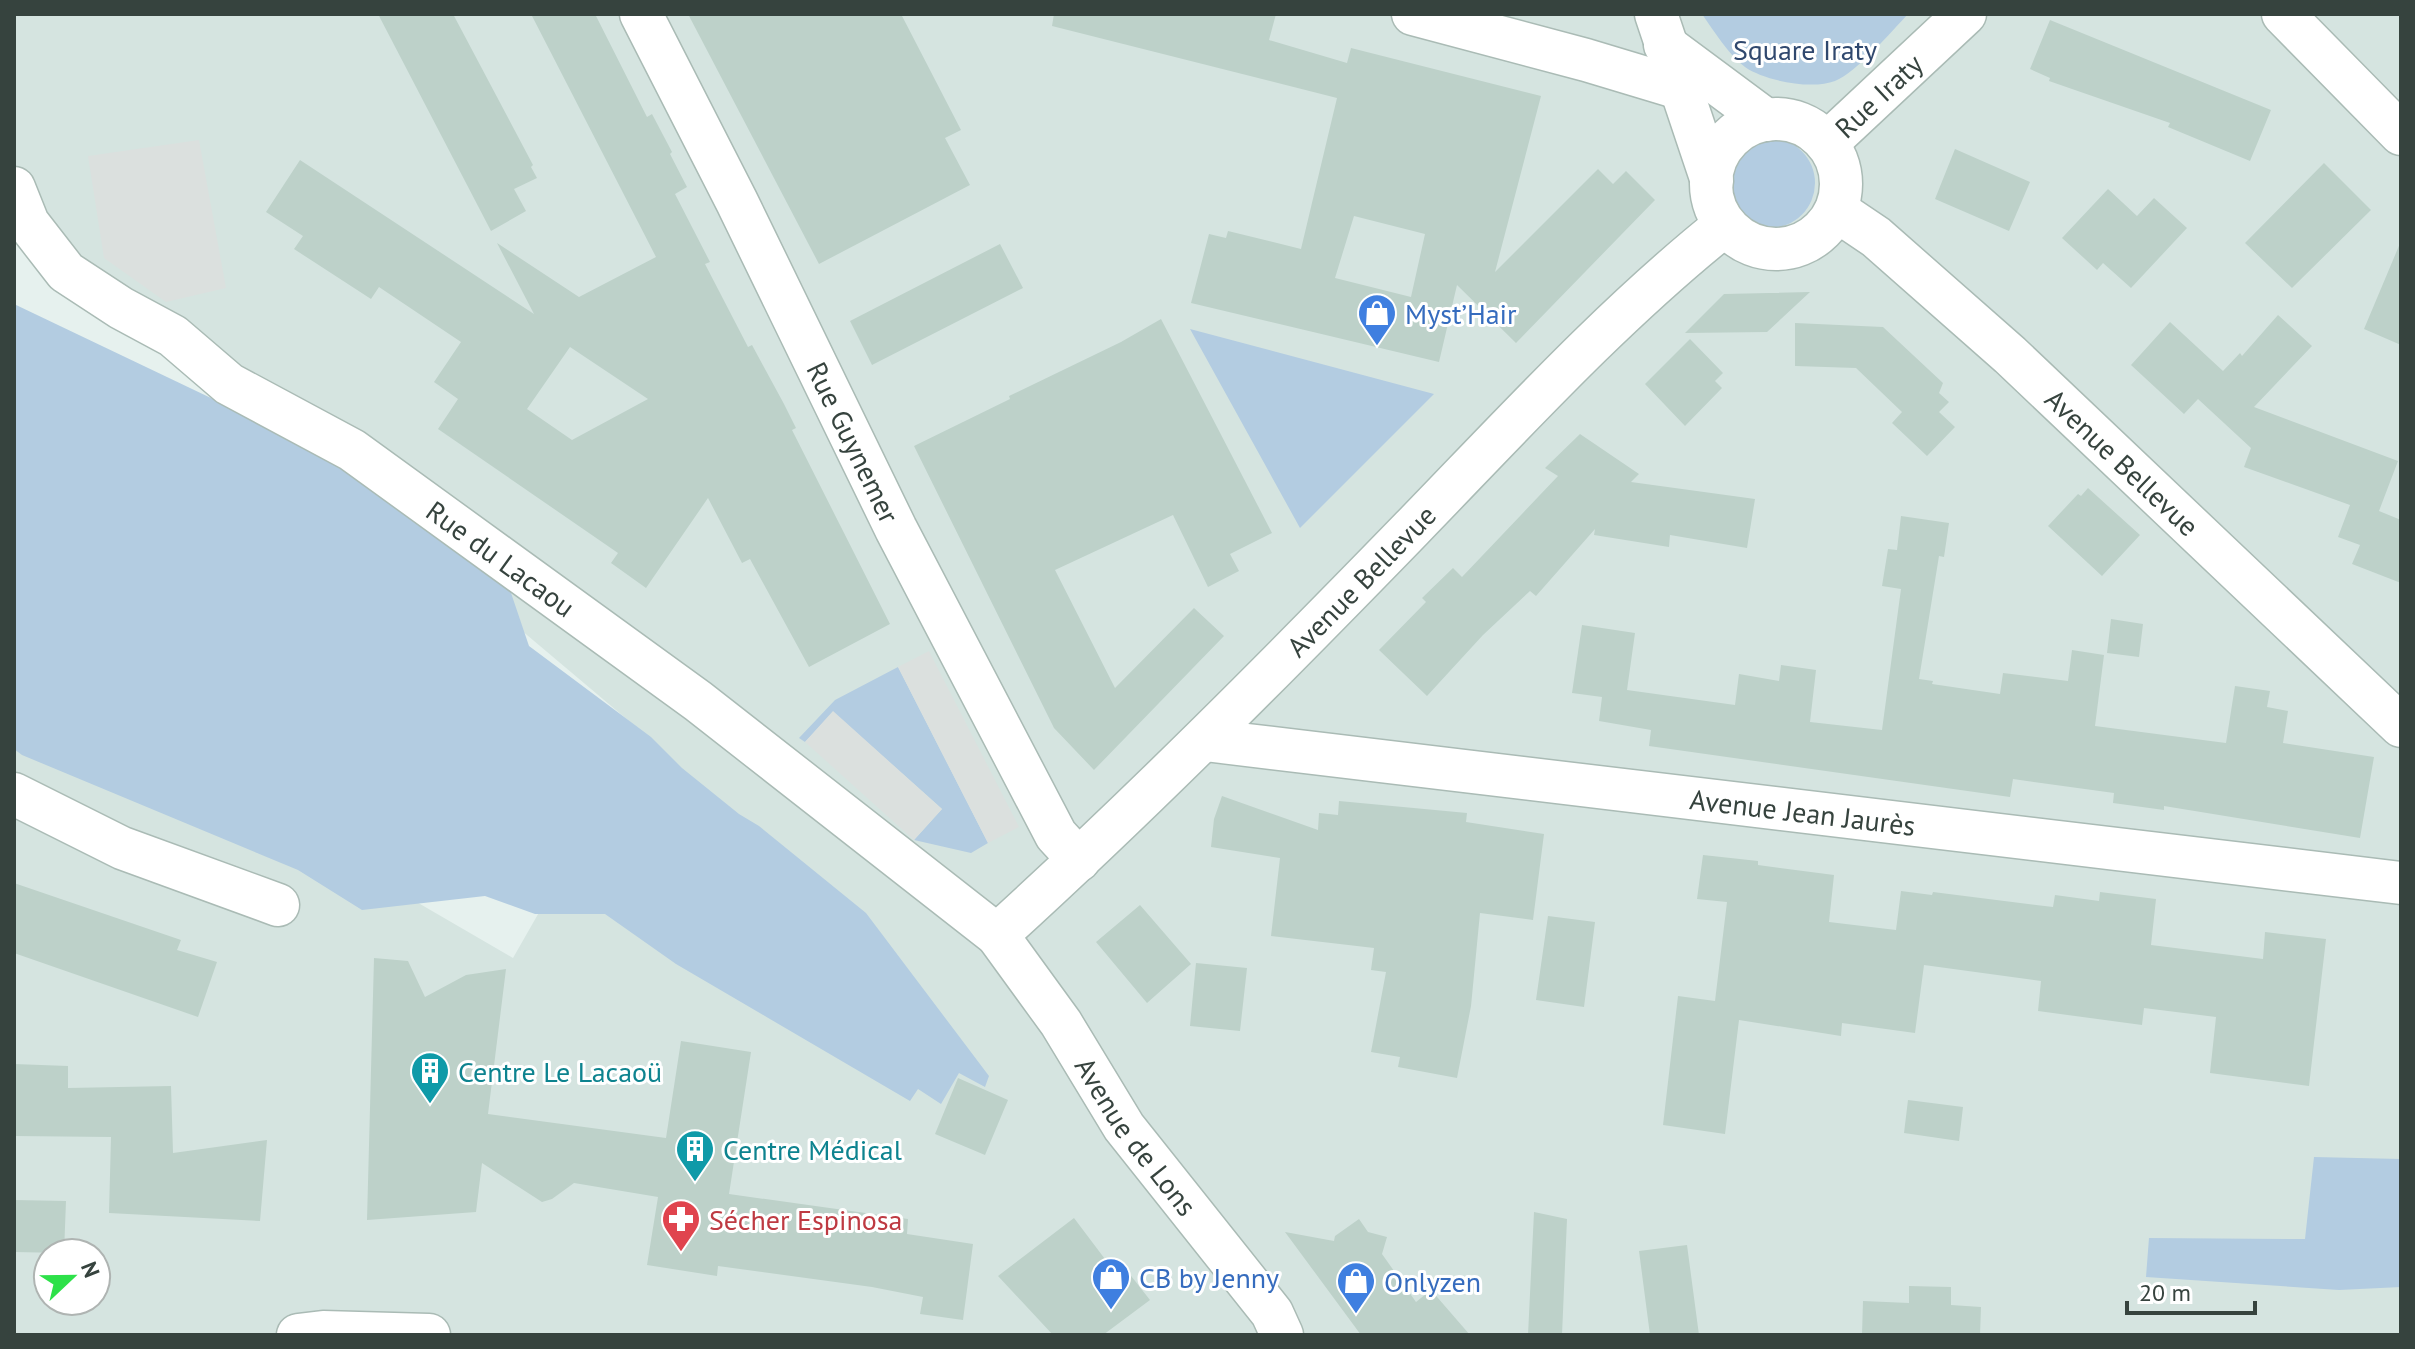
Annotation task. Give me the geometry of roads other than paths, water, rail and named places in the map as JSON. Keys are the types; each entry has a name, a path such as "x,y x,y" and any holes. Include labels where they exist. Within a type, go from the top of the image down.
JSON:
{"street":[{"name":"Rue Guynemer","path":"641,14 737,202 896,529 1056,835 1079,860"},
{"path":"1413,14 1679,88"},
{"name":"Rue Iraty","path":"1827,143 1965,14"},
{"path":"2283,14 2401,134"},
{"path":"1661,29 1712,181 1716,207 1725,225 1742,239 1763,247 1785,249 1806,242 1824,228 1836,210 1841,192 1841,175 1827,143 1812,129 1793,121 1752,123 1735,134 1721,149 1713,168 1712,181"},
{"path":"1661,29 1766,120"},
{"name":"Rue du Lacaou","path":"14,188 28,223 66,272 121,308 173,336 229,384 352,450 698,701 997,935"},
{"name":"Avenue Bellevue","path":"1836,210 1876,237 2010,355 2401,726"},
{"name":"Avenue Bellevue","path":"997,935 1205,740 1542,394 1674,266 1725,225"},
{"name":"Avenue Jean Jaurès","path":"1205,740 2401,883"},
{"path":"14,794 122,848 278,905"},
{"name":"Avenue de Lons","path":"997,935 1061,1023 1124,1127 1272,1313 1282,1335"},
{"path":"298,1335 323,1332 429,1335"}],"place":[{"name":"Myst’Hair","path":"1377,347"},
{"name":"Centre Le Lacaoü","path":"430,1105"},
{"name":"Centre Médical","path":"695,1183"},
{"name":"Sécher Espinosa","path":"681,1253"},
{"name":"CB by Jenny","path":"1111,1311"},
{"name":"Onlyzen","path":"1356,1315"}],"park label":[{"name":"Square Iraty","path":"1805,49"}]}
